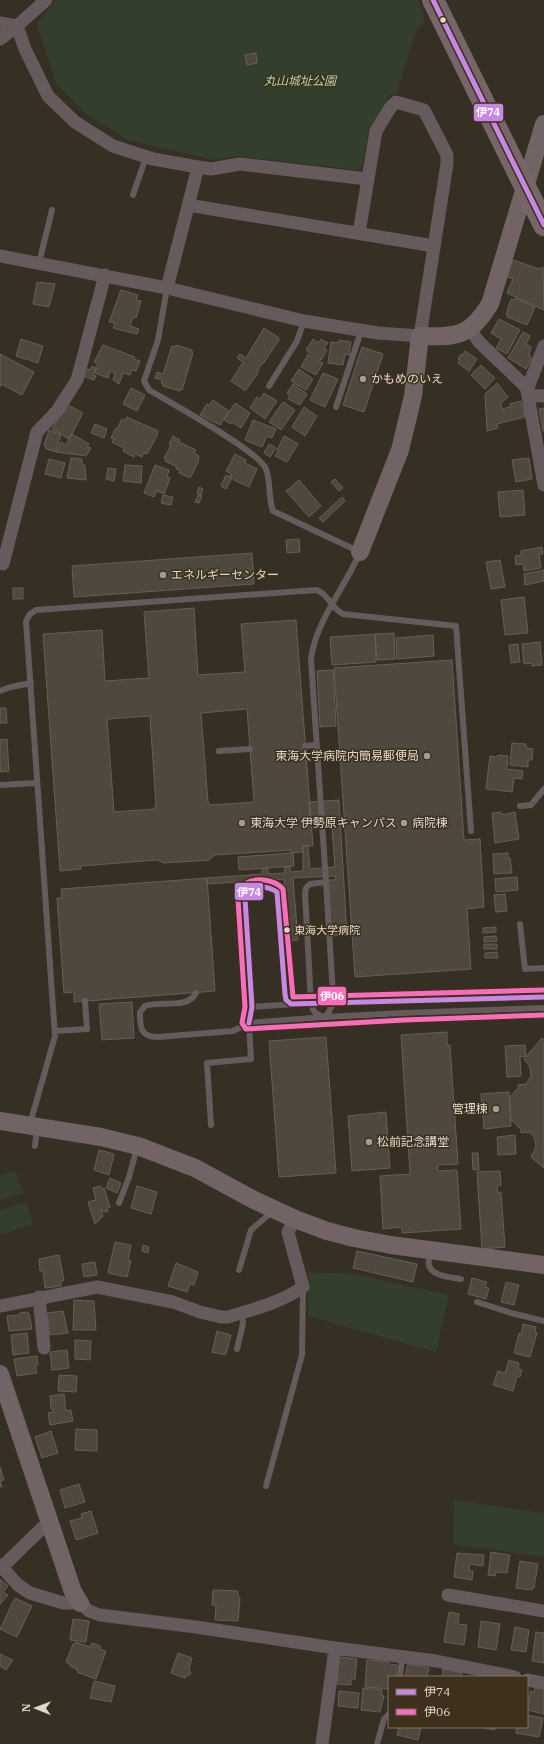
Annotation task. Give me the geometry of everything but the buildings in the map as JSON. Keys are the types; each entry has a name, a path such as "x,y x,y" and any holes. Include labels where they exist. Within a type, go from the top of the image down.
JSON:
{"highway":[{"path":"434,0 544,225"}],"street":[{"path":"0,39 46,0"},
{"path":"0,24 17,26"},
{"path":"17,26 25,49 48,96 75,122 113,146 146,157 211,169 240,164 367,179"},
{"path":"359,233 376,131 393,104 399,102 424,110 446,154 447,164 420,336 413,396 400,450 360,552"},
{"path":"0,256 105,275 167,288 304,321 361,331 420,336 456,335 478,321 493,297 544,124"},
{"path":"167,288 198,167"},
{"path":"188,205 434,246"},
{"path":"3,564 37,432 57,411 77,380 105,275"},
{"path":"469,328 479,342 524,385 527,393 544,485"},
{"path":"527,393 544,346"},
{"path":"527,393 544,396"},
{"path":"0,1121 101,1137 138,1146 195,1168 274,1210 295,1220 327,1231 363,1240 544,1265"},
{"path":"0,1306 97,1287 173,1302 200,1312 222,1317 242,1313 269,1305 293,1294 303,1287 288,1232 295,1220"},
{"path":"39,1298 44,1348"},
{"path":"0,1374 73,1592 80,1603 89,1611 100,1615 402,1656 473,1673 504,1676"},
{"path":"49,1524 42,1528 1,1567 18,1585 30,1593 63,1603 80,1603"},
{"path":"448,1595 544,1611"},
{"path":"322,1744 335,1648"},
{"path":"528,1680 544,1683"}],"lane":[{"path":"133,195 146,157"},
{"path":"39,263 52,210"},
{"path":"167,288 158,340 144,381 148,390 230,439 259,461 266,468 273,511 360,552 352,572 316,636 311,659 334,994 331,1008 325,1017"},
{"path":"269,386 297,341 304,321"},
{"path":"336,406 361,331"},
{"path":"35,1146 34,1126 50,1056 54,1031 26,621 30,614 36,610 317,590 322,592 343,614 356,617 456,626 471,831"},
{"path":"0,691 31,683"},
{"path":"305,746 316,745"},
{"path":"219,751 250,749"},
{"path":"0,785 37,782"},
{"path":"520,806 531,805 544,789"},
{"path":"325,1017 317,1015 313,1010 311,1003 305,893 306,888 310,884 326,882"},
{"path":"211,1125 207,1063 251,1059 249,1023 252,1007 245,899 246,893 252,888 268,887 277,892 286,1000 291,1004 296,1004"},
{"path":"520,924 525,969 544,968"},
{"path":"196,993 194,997 185,1002 145,1006 140,1012 142,1030 147,1035 158,1037 233,1031 249,1023 325,1017 544,1008"},
{"path":"334,994 336,998 342,1001"},
{"path":"252,1007 342,1001 544,997"},
{"path":"54,1031 87,1029 85,1001"},
{"path":"119,1203 129,1177 138,1146"},
{"path":"239,1270 251,1230 274,1210"},
{"path":"430,1250 429,1264 432,1270 437,1274 461,1279"},
{"path":"266,1486 302,1355 303,1287"},
{"path":"476,1302 544,1321"},
{"path":"237,1349 243,1324 242,1313"},
{"path":"400,1676 402,1656"},
{"path":"376,1744 384,1719 388,1715"}],"green space":[{"name":"丸山城址公園","path":"55,0 419,0 425,22 416,31 396,94 390,95 369,130 362,167 358,170 238,156 214,160 130,141 86,114 57,84 37,24"},
{"path":"16,1171 23,1193 0,1200 0,1176"},
{"path":"26,1202 33,1224 0,1235 0,1211"},
{"path":"308,1272 355,1274 449,1295 436,1352 308,1316"},
{"path":"454,1500 544,1513 544,1557 453,1544"}],"transit line":[{"name":"伊74","path":"433,0 544,225"},
{"name":"伊06","path":"544,990 293,997 283,889 273,882 254,880 243,885 239,892 238,899 245,1007 242,1023 246,1029 404,1020 544,1015"},
{"name":"伊74","path":"249,1023 252,1007 245,899 250,891 258,887 268,888 277,892 285,994 286,1000 291,1004 544,997"}],"place":[{"name":"かもめのいえ","path":"363,379"},
{"name":"エネルギーセンター","path":"163,575"},
{"name":"東海大学病院内簡易郵便局","path":"427,756"},
{"name":"東海大学 伊勢原キャンパス","path":"242,823"},
{"name":"病院棟","path":"404,823"},
{"name":"東海大学病院","path":"287,930"},
{"name":"管理棟","path":"496,1109"},
{"name":"松前記念講堂","path":"369,1142"}]}
